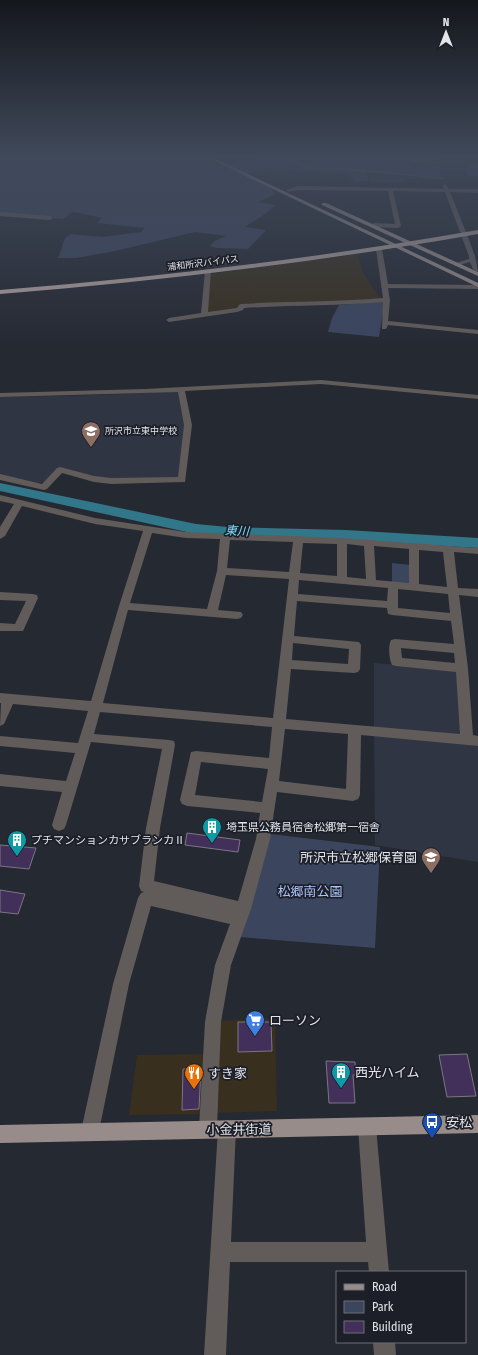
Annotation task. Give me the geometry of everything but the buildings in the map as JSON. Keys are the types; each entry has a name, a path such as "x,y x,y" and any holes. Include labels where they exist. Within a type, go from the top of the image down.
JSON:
{"highway":[{"name":"浦和所沢バイパス","path":"0,291 208,271 379,249 478,232"},
{"name":"浦和所沢バイパス","path":"0,291 129,278 394,246"}],"main road":[{"path":"340,220 478,286"},
{"path":"362,220 478,274"},
{"name":"小金井街道","path":"0,1134 478,1124"}],"street":[{"path":"374,225 398,226 397,220"},
{"path":"461,220 466,233 474,268 478,270"},
{"path":"379,249 387,300 385,326 478,332"},
{"path":"456,264 472,260"},
{"path":"204,314 208,271"},
{"path":"385,286 478,286"},
{"path":"169,320 237,310 241,309 241,306 296,303 333,304 387,300"},
{"path":"0,395 181,389 321,382 478,397"},
{"path":"0,477 44,487 60,470 94,479 111,481 182,480 188,425 181,389"},
{"path":"0,498 94,521 186,535 342,541 478,551"},
{"path":"0,536 19,503"},
{"path":"58,825 83,749 124,606 148,530"},
{"path":"212,613 222,571 225,537"},
{"path":"215,1355 221,1252 218,1129 212,1022 223,965 241,914 263,839 275,764 298,540"},
{"path":"342,541 342,580"},
{"path":"369,543 371,583"},
{"path":"414,546 414,586"},
{"path":"0,721 3,699 472,740 448,549"},
{"path":"222,571 478,592"},
{"path":"393,585 392,612 456,618"},
{"path":"0,596 33,598 19,628 0,627"},
{"path":"292,597 392,605"},
{"path":"124,606 237,616"},
{"path":"285,664 354,669 355,645 288,639"},
{"path":"460,649 395,643 396,662 462,668"},
{"path":"272,786 353,795 355,729"},
{"path":"96,738 169,745 153,828 146,886 241,914"},
{"path":"1,744 83,749"},
{"path":"268,808 186,800 196,756 275,764"},
{"path":"0,780 70,787"},
{"path":"90,1131 121,984 146,898 241,914"},
{"path":"367,1127 379,1271"},
{"path":"221,1252 378,1252"},
{"path":"384,1343 385,1355"}],"shaded area":[{"path":"358,254 362,271 381,300 242,306 241,309 206,313 209,274"},
{"name":"所沢市立東中学校","path":"179,391 185,424 179,479 112,480 60,468 44,482 39,483 0,475 0,397 97,395"},
{"path":"374,663 459,670 465,736 374,728"},
{"path":"374,734 478,746 478,862 375,845"},
{"path":"275,1018 277,1111 215,1113 217,1021"},
{"path":"206,1054 205,1114 129,1115 137,1055"}],"green space":[{"path":"100,220 255,220 245,227 266,230 248,249 217,248 210,246 215,241 226,236 195,232 115,251 76,258 58,258 65,238 71,234 102,237 141,232 144,228 97,223"},
{"path":"385,301 379,337 328,332 332,318 339,305"},
{"path":"392,563 410,565 411,582 392,582"},
{"name":"松郷南公園","path":"270,834 380,847 375,948 240,937"}],"waterway":[{"name":"東川","path":"0,487 196,529 228,532 346,535 478,543"}],"place":[{"name":"所沢市立東中学校","path":"91,448"},
{"name":"埼玉県公務員宿舎松郷第一宿舎","path":"212,844"},
{"name":"プチマンションカサブランカⅡ","path":"17,857"},
{"name":"所沢市立松郷保育園","path":"431,874"},
{"name":"ローソン","path":"255,1037"},
{"name":"西光ハイム","path":"341,1089"},
{"name":"すき家","path":"194,1090"},
{"name":"安松","path":"432,1139"}]}
